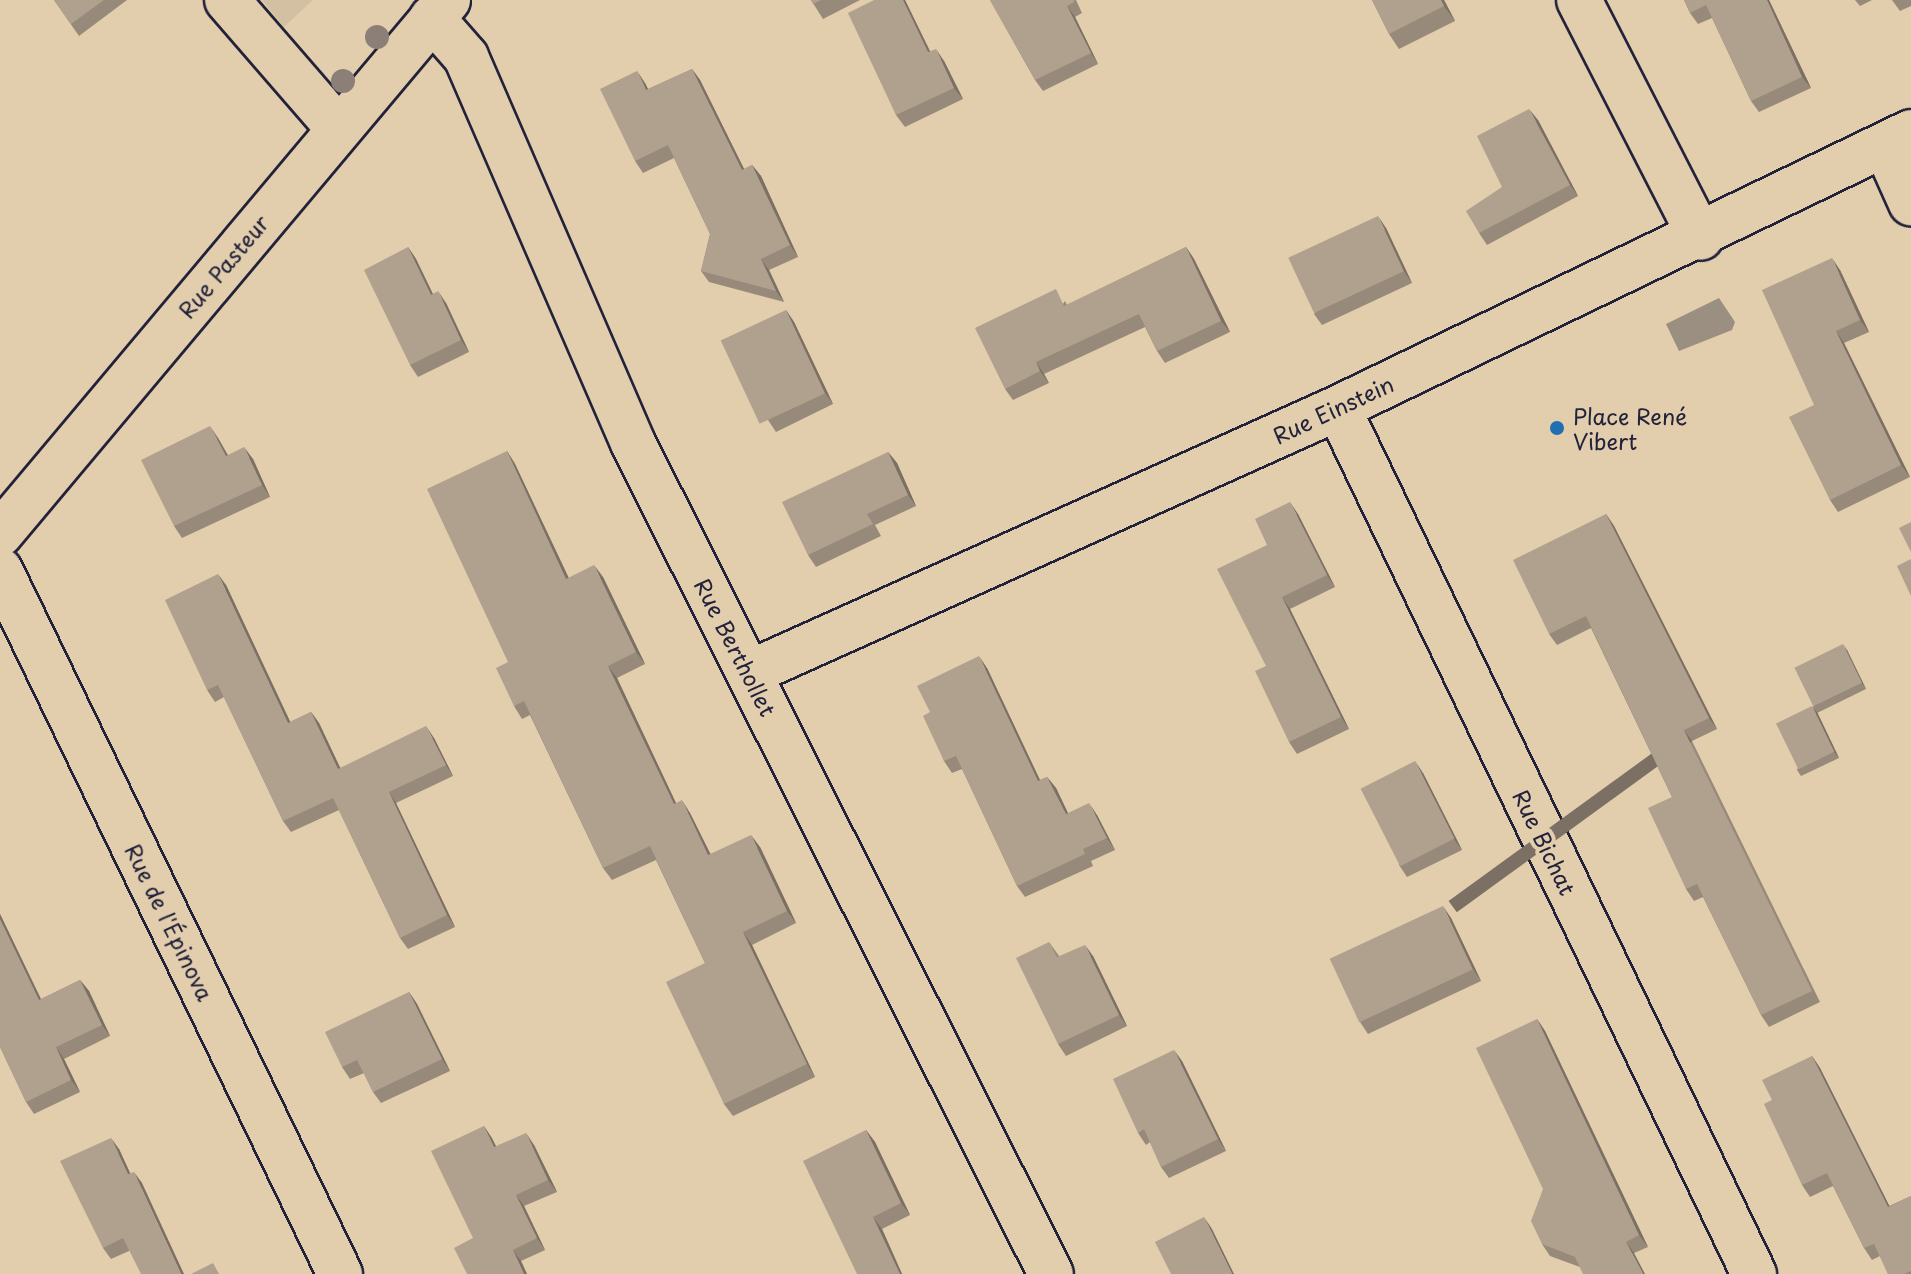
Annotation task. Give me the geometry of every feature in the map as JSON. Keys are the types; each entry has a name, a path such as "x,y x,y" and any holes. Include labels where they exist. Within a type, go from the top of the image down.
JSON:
{"street":[{"path":"227,0 338,128"},
{"path":"1579,0 1701,238"},
{"name":"Rue Pasteur","path":"0,534 440,9"},
{"name":"Rue Berthollet","path":"440,9 466,57 633,443 1051,1274"},
{"path":"1898,139 1911,203"},
{"name":"Rue Einstein","path":"749,673 1338,408 1701,238 1898,139"},
{"name":"Rue Bichat","path":"1338,408 1754,1274"},
{"name":"Rue de l'Épinova","path":"0,570 340,1274"}],"shaded area":[{"path":"262,0 313,0 284,27"},
{"path":"1719,298 1735,322 1732,330 1679,351 1666,324"}],"building":[{"path":"54,0 104,0 71,24"},
{"path":"874,0 903,0 928,52 936,49 954,88 896,115 848,13"},
{"path":"990,0 1074,0 1067,6 1091,53 1035,80"},
{"path":"1372,0 1441,0 1444,6 1389,34"},
{"path":"1684,0 1767,0 1802,77 1751,101 1706,5 1690,13"},
{"path":"692,69 742,170 752,165 790,245 761,259 776,291 701,271 710,234 668,145 635,161 600,89 637,71 646,90"},
{"path":"1529,109 1570,185 1479,233 1466,211 1502,187 1477,136"},
{"path":"1378,216 1404,271 1314,313 1288,258"},
{"path":"408,247 431,295 438,291 461,340 410,365 364,270"},
{"path":"1186,247 1221,321 1157,351 1139,314 1036,362 1040,371 1005,389 975,328 1056,289 1064,306"},
{"path":"1832,258 1860,320 1836,331 1901,465 1830,500 1789,417 1814,405 1762,290"},
{"path":"786,310 825,393 760,424 721,340"},
{"path":"210,426 226,456 244,447 262,485 174,526 141,460"},
{"path":"507,451 566,579 594,565 636,652 608,666 674,804 682,800 708,855 751,835 787,911 743,932 807,1064 724,1104 666,982 705,963 650,846 603,868 524,701 514,706 496,668 508,662 427,489"},
{"path":"888,452 908,495 867,514 873,524 808,555 782,502"},
{"path":"1290,502 1327,575 1282,597 1341,717 1289,742 1255,671 1266,666 1217,569 1267,545 1255,519"},
{"path":"1606,514 1709,718 1684,730 1812,991 1761,1015 1697,884 1686,889 1648,808 1672,797 1586,616 1549,634 1513,560"},
{"path":"1911,522 1911,552 1899,528"},
{"path":"1911,559 1911,596 1897,566"},
{"path":"218,574 288,723 311,712 338,769 426,726 446,765 389,792 447,915 400,938 333,798 283,821 218,685 207,690 165,600"},
{"path":"1843,644 1862,683 1813,706 1794,668"},
{"path":"979,656 1038,781 1047,777 1066,814 1089,803 1107,838 1083,849 1085,854 1017,886 956,756 944,761 923,716 930,712 917,686"},
{"path":"1812,706 1834,752 1798,769 1776,724"},
{"path":"1415,761 1454,839 1400,866 1361,789"},
{"path":"1443,906 1473,969 1359,1022 1330,959"},
{"path":"0,919 39,1000 80,980 102,1025 56,1047 71,1080 26,1102 0,1047"},
{"path":"1049,942 1057,957 1085,945 1119,1015 1058,1044 1016,958"},
{"path":"409,992 442,1059 373,1092 357,1060 342,1067 325,1032"},
{"path":"1537,1019 1639,1235 1626,1242 1643,1274 1583,1274 1575,1257 1542,1244 1531,1221 1543,1189 1476,1048"},
{"path":"1174,1050 1218,1139 1161,1167 1144,1129 1138,1133 1113,1079"},
{"path":"1812,1056 1888,1207 1911,1196 1911,1271 1888,1274 1874,1244 1864,1248 1827,1173 1802,1185 1764,1104 1772,1100 1762,1080"},
{"path":"484,1126 494,1147 526,1133 548,1180 516,1195 537,1238 513,1250 524,1274 467,1274 454,1248 473,1238 431,1151"},
{"path":"866,1130 901,1203 873,1217 900,1274 857,1274 803,1161"},
{"path":"111,1138 128,1174 134,1172 181,1274 141,1274 123,1238 103,1248 60,1161"},
{"path":"1204,1217 1232,1274 1171,1274 1155,1242"},
{"path":"213,1263 219,1274 191,1274"}],"place":[{"name":"Place René Vibert","path":"1557,428"}]}
